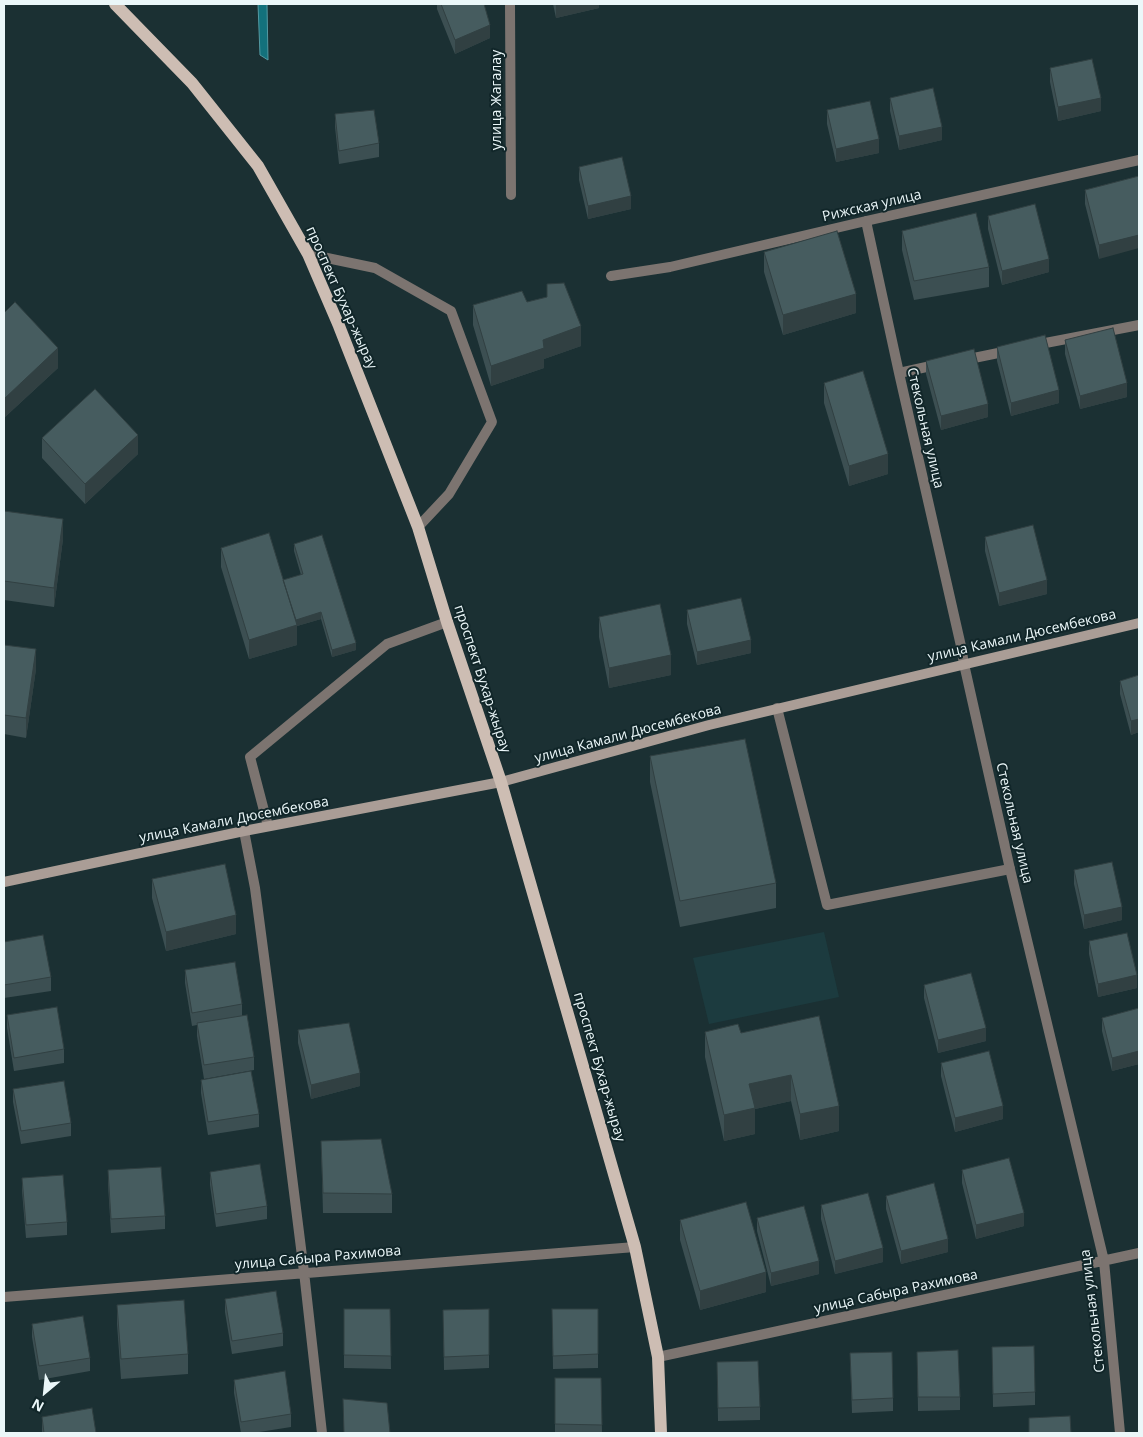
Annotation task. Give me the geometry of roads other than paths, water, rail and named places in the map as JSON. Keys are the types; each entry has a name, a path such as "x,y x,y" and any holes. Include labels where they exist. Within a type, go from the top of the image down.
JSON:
{"main road":[{"name":"проспект Бухар-жырау","path":"115,4 192,83 258,166 308,254 339,326 418,527 447,622 501,782 635,1247 658,1357 660,1433"},
{"name":"улица Камали Дюсембекова","path":"4,882 244,830 501,782 778,708 1139,622"}],"street":[{"name":"улица Жагалау","path":"510,4 511,195"},
{"name":"Рижская улица","path":"611,276 670,267 1139,160"},
{"name":"Стекольная улица","path":"866,221 898,373 1010,869 1104,1261 1120,1433"},
{"path":"308,254 376,268 451,311 492,422 449,494 418,527"},
{"path":"898,373 1139,325"},
{"path":"268,826 250,757 387,644 447,622"},
{"path":"778,708 827,905 1010,869"},
{"path":"244,830 256,898 304,1272 322,1433"},
{"name":"улица Сабыра Рахимова","path":"4,1297 635,1247"},
{"name":"улица Сабыра Рахимова","path":"658,1357 1139,1254"}],"water":[{"path":"258,4 267,4 268,60 260,55"}]}
